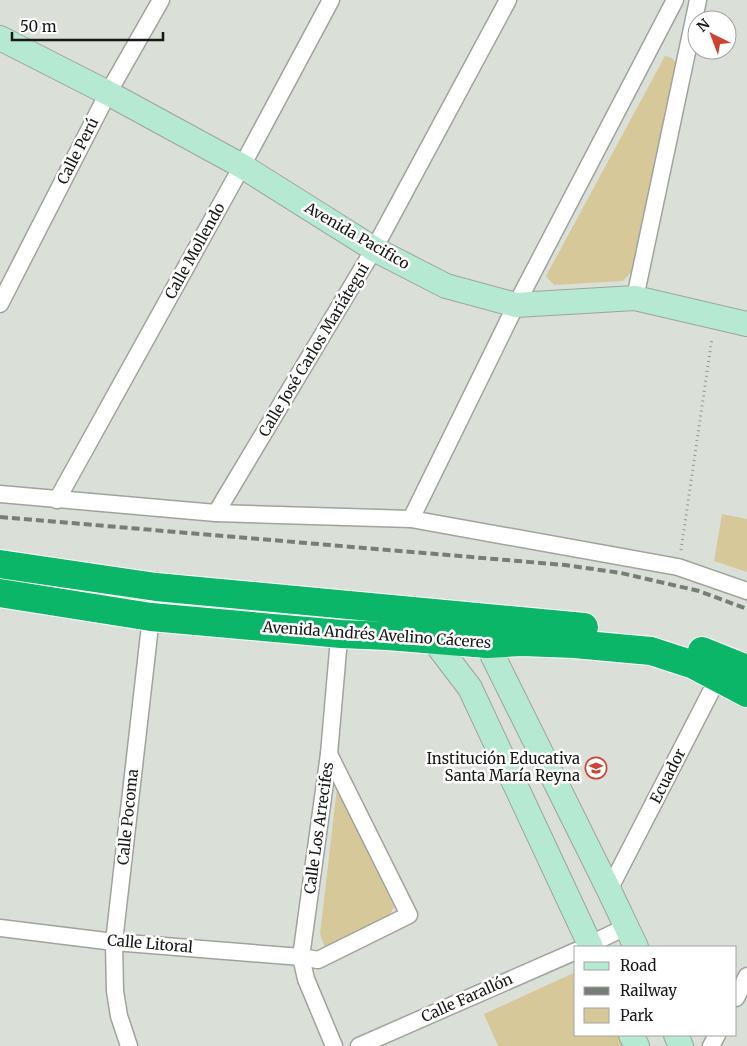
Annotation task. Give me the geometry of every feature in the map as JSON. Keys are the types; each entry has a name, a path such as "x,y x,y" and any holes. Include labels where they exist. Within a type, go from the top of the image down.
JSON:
{"highway":[{"name":"Avenida Andrés Avelino Cáceres","path":"0,564 156,587 625,631 701,651 731,669 747,693"},
{"name":"Avenida Andrés Avelino Cáceres","path":"0,593 150,618 487,644 522,642 574,644 651,651 694,665 731,669"}],"street":[{"name":"Calle Perú","path":"0,304 108,93 161,0"},
{"name":"Calle Mollendo","path":"57,500 242,166 331,0"},
{"name":"Calle José Carlos Mariátegui","path":"216,513 374,249 508,0"},
{"path":"411,518 516,305 675,0"},
{"path":"635,298 698,0"},
{"name":"Avenida Pacifico","path":"0,38 108,93 242,166 374,249 446,286 516,305 635,298 747,324"},
{"path":"0,494 216,513 411,518 678,568 747,591"},
{"name":"Calle Pocoma","path":"128,1046 119,1016 115,992 114,942 150,618 156,587"},
{"name":"Calle Los Arrecifes","path":"334,1046 306,979 301,957 329,754 341,634 342,604"},
{"path":"412,612 470,688 585,946"},
{"path":"471,617 487,644 631,937"},
{"name":"Ecuador","path":"609,890 731,669"},
{"name":"Calle Litoral","path":"0,928 114,942 318,960 408,914 329,754"},
{"name":"Calle Farallón","path":"590,946 631,937"},
{"name":"Calle Farallón","path":"359,1046 574,952"},
{"path":"737,996 747,976"}],"path":[{"path":"678,568 715,318"}],"green space":[{"path":"665,56 672,58 677,65 635,268 623,281 554,285 546,276"},
{"path":"722,514 747,519 747,572 714,561"},
{"path":"337,788 394,907 389,916 325,948 320,934"},
{"path":"574,973 574,1036 622,1036 627,1046 498,1046 484,1014"}],"railway":[{"path":"0,517 565,565 621,573 699,591 747,609"}],"place":[{"name":"Institución Educativa Santa María Reyna","path":"596,768"}]}
